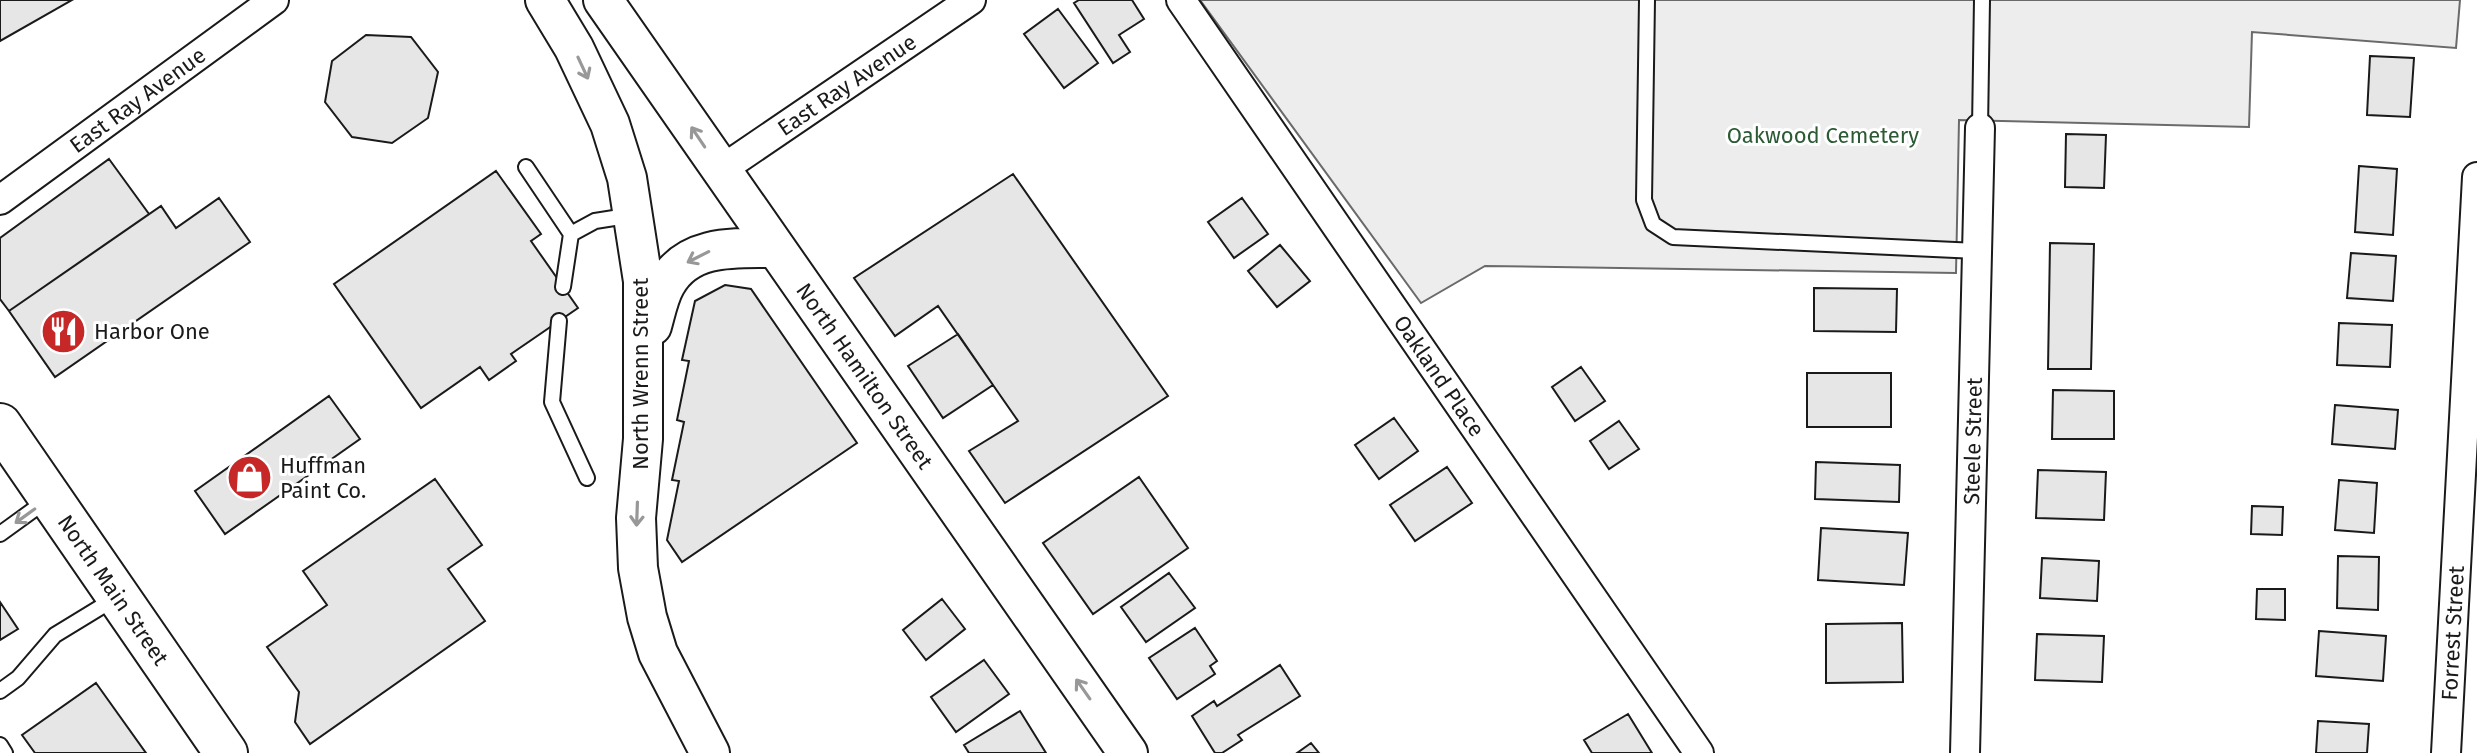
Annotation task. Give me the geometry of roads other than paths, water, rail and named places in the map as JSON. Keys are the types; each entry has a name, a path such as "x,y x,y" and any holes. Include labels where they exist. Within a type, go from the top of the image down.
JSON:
{"main road":[{"name":"North Main Street","path":"0,425 226,753"}],"street":[{"name":"East Ray Avenue","path":"0,200 274,0"},
{"name":"North Wrenn Street","path":"545,0 574,48 610,124 627,178 643,281 643,439 636,518 638,568 658,653 710,753"},
{"name":"North Hamilton Street","path":"603,0 1128,753"},
{"name":"East Ray Avenue","path":"721,170 971,0"},
{"name":"Oakland Place","path":"1181,0 1699,753"},
{"name":"Steele Street","path":"1965,753 1980,128"},
{"name":"Forrest Street","path":"2446,753 2469,453 2477,177"},
{"path":"643,359 664,286 673,272 691,259 712,250 774,248"}],"lane":[{"path":"1647,0 1644,200 1653,224 1673,237 1977,251"},
{"path":"1980,128 1982,0"},
{"path":"526,167 571,234 563,287"},
{"path":"571,234 595,221 633,215"},
{"path":"559,321 554,346 552,402 587,478"},
{"path":"0,534 50,497"},
{"path":"0,691 18,678 55,635 117,596"},
{"path":"0,745 5,753"}],"place":[{"name":"Harbor One","path":"63,331"},
{"name":"Huffman Paint Co.","path":"249,478"}],"park label":[{"name":"Oakwood Cemetery","path":"1823,135"}]}
